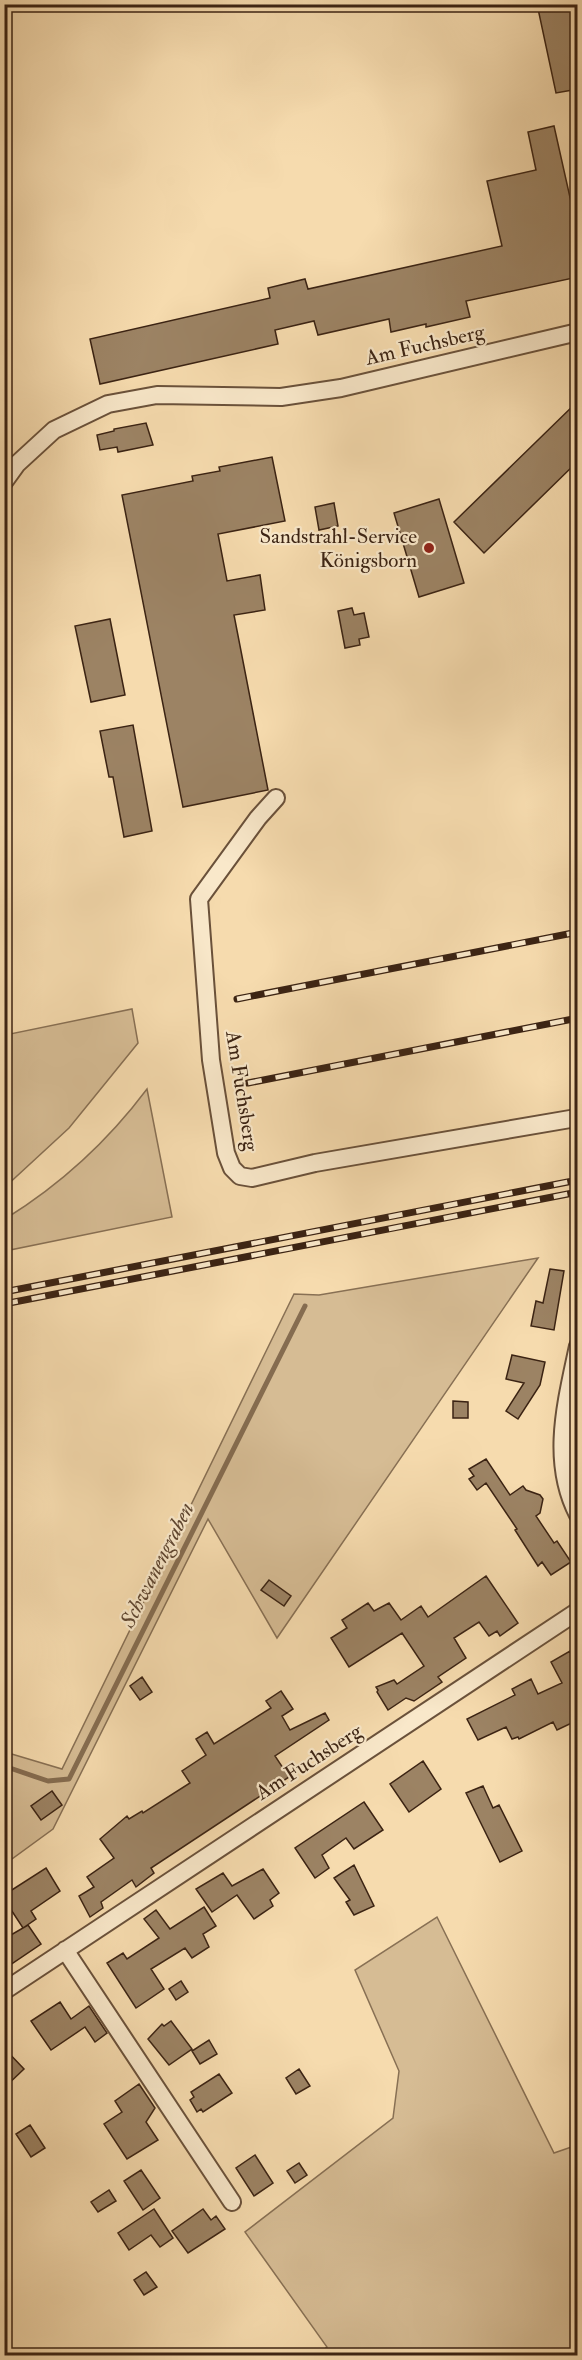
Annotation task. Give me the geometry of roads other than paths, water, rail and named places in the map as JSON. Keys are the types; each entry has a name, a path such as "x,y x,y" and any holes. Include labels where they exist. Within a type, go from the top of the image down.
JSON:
{"street":[{"name":"Am Fuchsberg","path":"4,482 17,464 54,430 108,404 157,395 281,398 341,388 578,332"},
{"name":"Am Fuchsberg","path":"276,798 258,818 199,899 211,1060 226,1153 232,1168 240,1176 252,1178 315,1163 576,1118 578,1123"},
{"path":"578,1347 566,1407 562,1442 565,1482 578,1515"},
{"name":"Am Fuchsberg","path":"4,1991 578,1611"},
{"path":"65,1950 232,2202"}],"waterway":[{"name":"Schwanengraben","path":"4,1766 48,1781 69,1779 305,1306"}],"railway":[{"path":"237,999 578,932"},
{"path":"248,1083 578,1018"},
{"path":"4,1292 578,1180"},
{"path":"4,1304 578,1192"}],"place":[{"name":"Sandstrahl-Service Königsborn","path":"429,548"}]}
